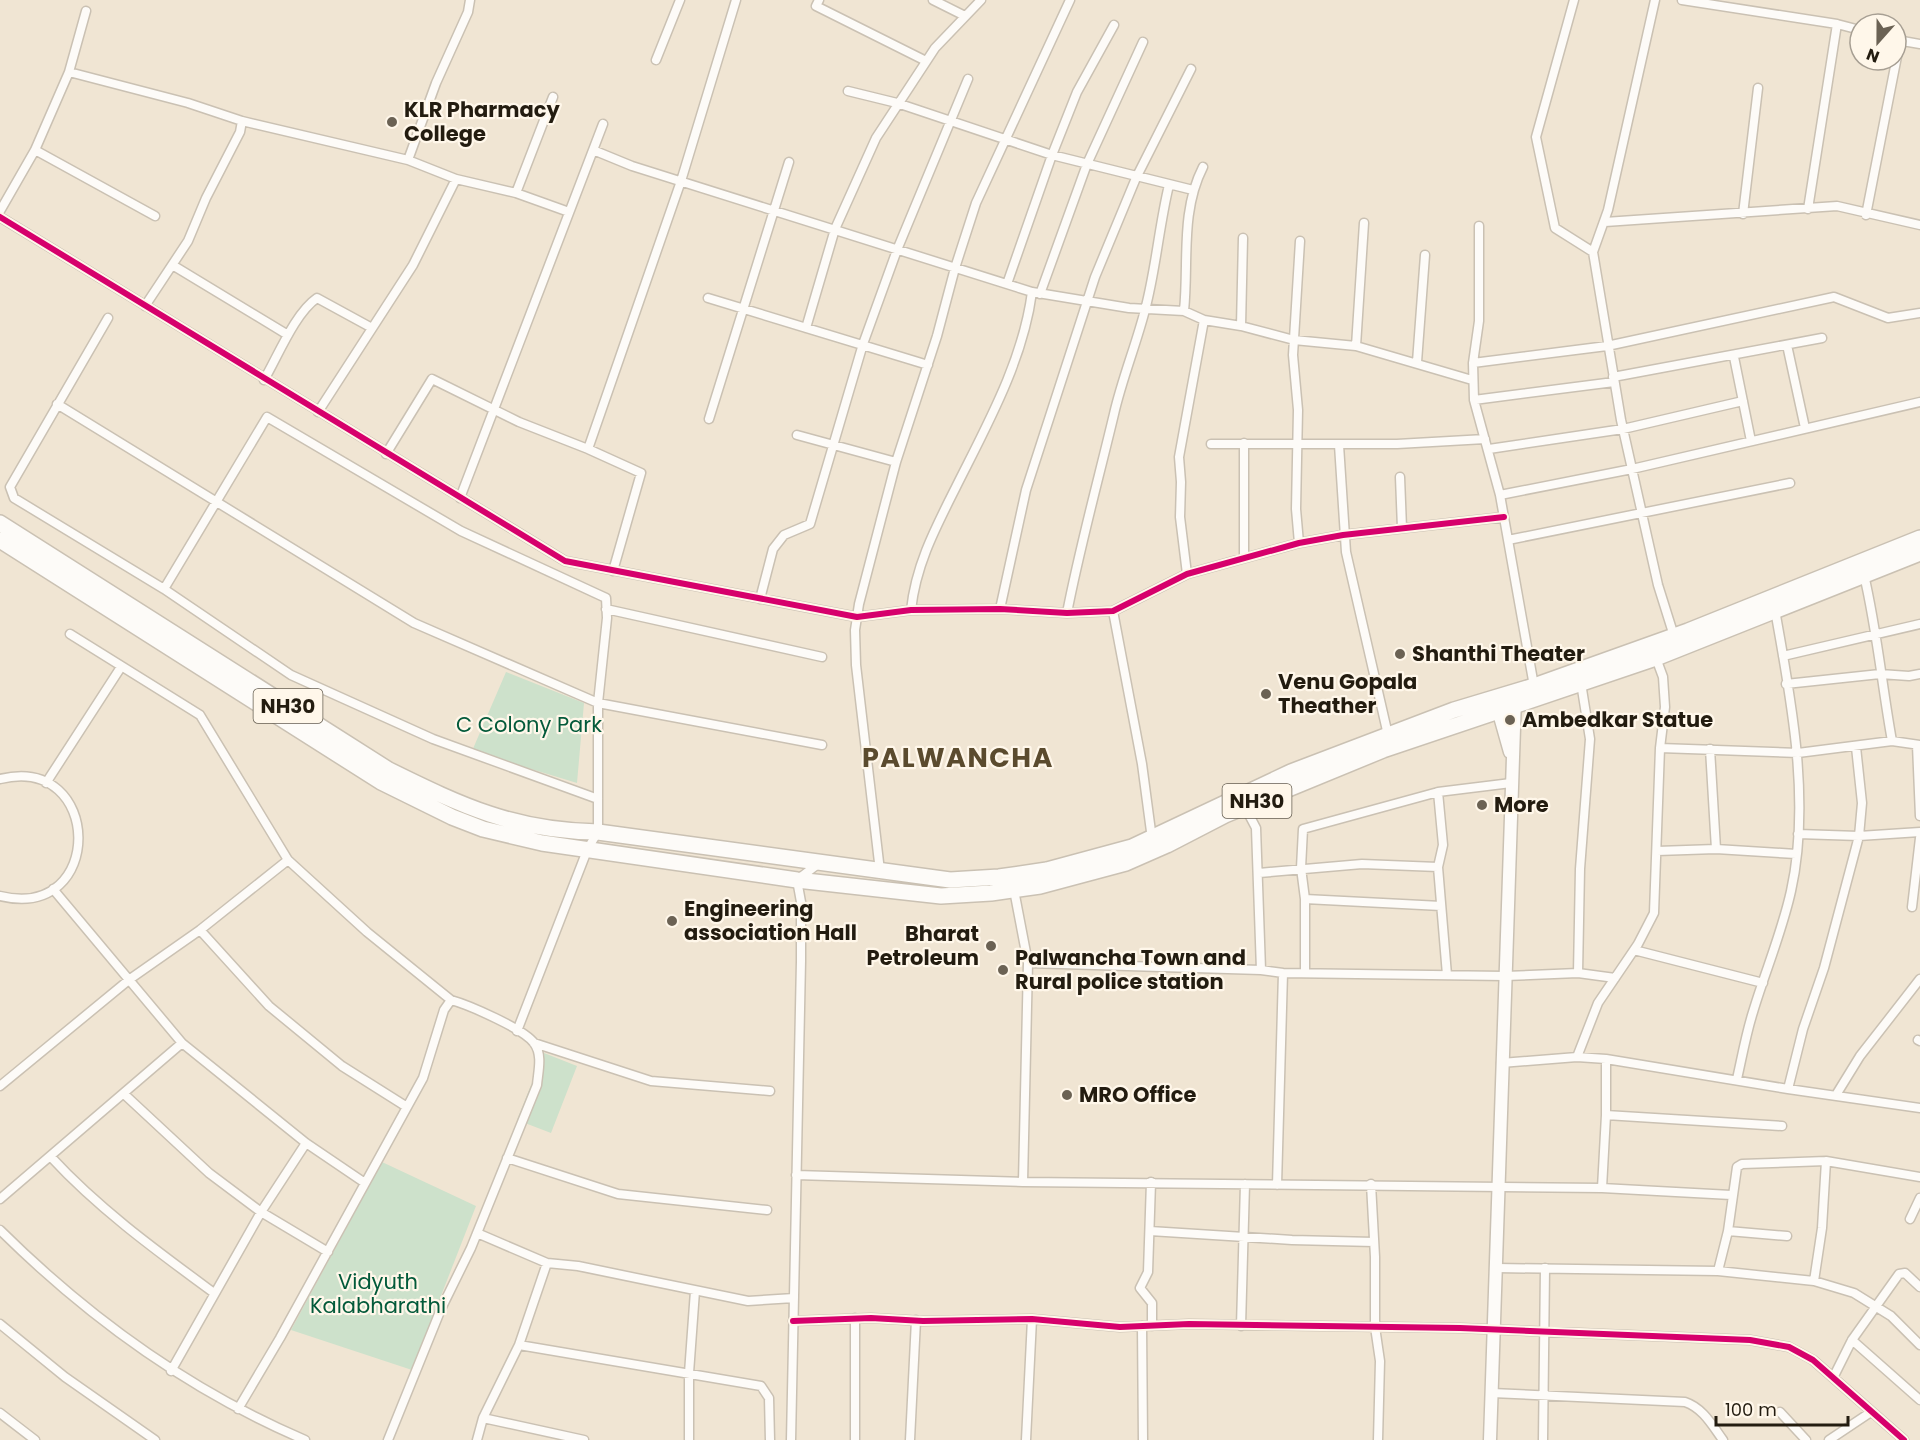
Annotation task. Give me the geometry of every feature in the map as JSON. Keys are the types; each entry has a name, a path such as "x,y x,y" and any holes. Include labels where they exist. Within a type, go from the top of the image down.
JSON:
{"highway":[{"name":"NH30","path":"0,523 389,770 458,804 491,816 552,830 598,832 818,864 950,880 1034,872 1102,856 1152,840 1291,772 1477,703 1534,686 1674,636 1920,538"},
{"name":"NH30","path":"0,540 381,782 452,817 483,829 542,843 797,880 941,896 1040,886 1126,863 1245,807 1383,750 1499,713 1656,658 1920,554"}],"street":[{"path":"408,160 436,82 468,12 470,0"},
{"path":"656,60 680,0"},
{"path":"588,449 681,181 736,0"},
{"path":"819,0 816,6 926,61"},
{"path":"933,0 965,16"},
{"path":"806,328 835,229 876,138 926,61 981,0"},
{"path":"1574,0 1536,137 1555,228 1593,252"},
{"path":"1655,0 1605,222 1593,252 1623,429 1658,585 1674,636"},
{"path":"1682,0 1848,27"},
{"path":"880,871 856,665 857,617 873,543 896,462 928,365 976,203 1067,1"},
{"path":"0,211 34,150 69,72 86,11"},
{"path":"1808,209 1837,24"},
{"path":"1007,284 1052,155 1077,92 1114,25"},
{"path":"910,610 921,562 1014,359 1036,293 1087,165 1143,42"},
{"path":"1000,609 1026,490 1106,246 1136,178 1191,69"},
{"path":"69,72 188,103 242,121 408,160 456,179 516,193 569,212"},
{"path":"1866,215 1892,72"},
{"path":"760,599 773,549 783,535 810,524 864,344 897,250 968,79"},
{"path":"1743,213 1758,87"},
{"path":"848,91 897,104 1052,155 1136,178 1193,190"},
{"path":"516,193 553,96"},
{"path":"144,306 174,266 240,132 242,121"},
{"path":"460,498 603,124"},
{"path":"34,150 156,216"},
{"path":"593,150 681,181 1036,293 1088,303 1184,311 1204,320 1241,326 1294,340 1356,346 1417,362 1472,380"},
{"path":"709,419 745,310 789,162"},
{"path":"1184,311 1188,217 1193,190 1203,167"},
{"path":"318,412 413,265 456,179"},
{"path":"1067,613 1079,548 1114,415 1146,309 1156,265 1160,224 1169,185"},
{"path":"1605,222 1837,206 1866,215 1920,225"},
{"path":"0,217 264,380 565,561 613,571 857,617 910,610 1000,609 1067,613 1113,611 1187,574 1299,543 1343,535 1504,517"},
{"path":"1356,346 1364,222"},
{"path":"1479,226 1479,321 1473,363 1474,400 1500,495 1534,686"},
{"path":"1241,326 1243,238"},
{"path":"1299,543 1296,509 1294,340 1300,241"},
{"path":"1417,362 1425,255"},
{"path":"174,266 288,335"},
{"path":"1473,363 1608,346 1834,297 1888,318 1920,313"},
{"path":"264,380 286,343 288,335 311,302 317,298 372,328"},
{"path":"708,298 928,365"},
{"path":"108,318 9,487 14,498 164,589 291,675 433,739 598,799"},
{"path":"1187,574 1180,517 1179,457 1204,320"},
{"path":"1474,400 1613,380 1822,338"},
{"path":"1787,345 1805,428"},
{"path":"1734,357 1751,441"},
{"path":"386,454 432,379 495,408 519,422 641,473 613,571"},
{"path":"1489,449 1623,429 1743,401"},
{"path":"1500,495 1632,469 1920,402"},
{"path":"57,404 414,623 598,703 822,745"},
{"path":"164,589 267,417 461,531 567,582 590,588 606,598 598,703 598,832 588,848 517,1030"},
{"path":"797,435 896,462"},
{"path":"1210,444 1340,445 1485,439"},
{"path":"1244,443 1244,557"},
{"path":"1340,445 1343,535 1388,735"},
{"path":"1400,477 1402,528"},
{"path":"1508,540 1790,483"},
{"path":"1864,575 1878,635 1880,674 1892,741"},
{"path":"606,609 822,657"},
{"path":"1737,1079 1753,1013 1792,889 1798,834 1798,753 1775,610"},
{"path":"1113,611 1142,764 1152,840"},
{"path":"1783,656 1920,624"},
{"path":"70,634 121,667 173,696 200,715 288,860 367,932 451,1000 517,1030 534,1043 651,1081 770,1091"},
{"path":"1577,1057 1598,1003 1634,950 1654,913 1660,748 1665,707 1663,677 1656,658"},
{"path":"46,783 121,667"},
{"path":"1786,684 1880,674 1909,676 1920,674"},
{"path":"1578,973 1580,869 1590,739 1581,683"},
{"path":"1490,1440 1497,1268 1501,1063 1512,759 1516,707 1514,691"},
{"path":"1477,703 1499,713 1512,759"},
{"path":"1660,748 1798,753 1892,741 1919,745 1920,816"},
{"path":"1788,1089 1803,1029 1824,968 1859,836 1862,803 1856,747"},
{"path":"1710,749 1716,849"},
{"path":"0,779 20,776 46,783 61,794 73,808 80,834 76,861 66,877 52,889 27,898 0,896"},
{"path":"1305,973 1305,899 1301,868 1303,829 1438,792 1511,783"},
{"path":"1438,792 1443,845 1438,867 1447,975"},
{"path":"1245,807 1256,828 1261,970"},
{"path":"1798,834 1859,836 1920,832"},
{"path":"1912,907 1920,838"},
{"path":"1657,851 1716,849 1796,854"},
{"path":"0,1086 130,979 201,930 288,860"},
{"path":"791,1440 801,960 801,902 797,880 818,864"},
{"path":"1259,873 1362,864 1438,867"},
{"path":"1023,1182 1028,963 1014,890 1034,872"},
{"path":"52,889 182,1043 306,1143 365,1183"},
{"path":"1305,899 1441,906"},
{"path":"201,930 269,1006 342,1066 408,1107"},
{"path":"1634,950 1763,983"},
{"path":"1028,963 1261,970 1283,973 1505,976 1578,973 1616,978"},
{"path":"1277,1185 1283,973"},
{"path":"1836,1095 1860,1056 1920,979"},
{"path":"238,1409 408,1107 423,1078 444,1010 451,1000"},
{"path":"0,1199 182,1043"},
{"path":"388,1440 441,1309 477,1233 537,1085 540,1058 534,1043"},
{"path":"1501,1063 1577,1057 1606,1059 1702,1076 1737,1079 1788,1089 1920,1108"},
{"path":"1602,1188 1606,1059"},
{"path":"124,1094 209,1173 261,1212 328,1252"},
{"path":"1606,1115 1782,1126"},
{"path":"171,1371 261,1212 306,1143"},
{"path":"51,1157 75,1183 156,1250 214,1293"},
{"path":"507,1158 618,1194 767,1210"},
{"path":"1718,1271 1728,1231 1731,1195 1737,1167 1742,1164 1827,1161 1920,1177"},
{"path":"1814,1281 1822,1228 1827,1161"},
{"path":"796,1175 1023,1182 1602,1188 1731,1195"},
{"path":"1143,1440 1147,1326 1152,1303 1140,1288 1148,1272 1151,1182"},
{"path":"1241,1326 1245,1184"},
{"path":"1371,1184 1374,1327 1380,1361 1378,1440"},
{"path":"1910,1220 1920,1198"},
{"path":"0,1230 71,1294 171,1371 238,1409 305,1440"},
{"path":"1150,1231 1242,1235 1292,1240 1374,1242"},
{"path":"1728,1231 1787,1236"},
{"path":"477,1233 547,1263 578,1266 695,1292 748,1301 794,1298"},
{"path":"477,1440 483,1419 519,1345 547,1263"},
{"path":"1497,1268 1718,1271 1814,1281 1854,1293 1891,1317 1920,1345"},
{"path":"1543,1440 1545,1268"},
{"path":"1834,1376 1852,1340 1899,1274 1905,1273 1920,1287"},
{"path":"689,1440 689,1373 695,1292"},
{"path":"793,1321 855,1318 1032,1319 1120,1327 1495,1328 1750,1340 1789,1347 1813,1360 1834,1376 1904,1440"},
{"path":"855,1318 855,1440"},
{"path":"1026,1440 1032,1319"},
{"path":"910,1440 916,1320"},
{"path":"0,1324 65,1377 155,1440"},
{"path":"1852,1340 1920,1400"},
{"path":"519,1345 761,1386 769,1398 770,1440"},
{"path":"1492,1393 1685,1402 1703,1413 1723,1440"},
{"path":"1780,1412 1806,1440"},
{"path":"1829,1440 1871,1412"},
{"path":"1,1417 35,1440"},
{"path":"483,1419 584,1440"}],"green space":[{"name":"C Colony Park","path":"506,672 584,703 577,783 472,751"},
{"path":"544,1053 577,1066 551,1133 517,1120"},
{"name":"Vidyuth Kalabharathi","path":"382,1162 476,1206 412,1370 291,1330"}],"cycle path":[{"path":"0,217 565,561 857,617 911,610 1000,609 1067,613 1113,611 1187,574 1299,543 1343,535 1504,517"},
{"path":"793,1321 871,1318 923,1321 1032,1319 1120,1327 1189,1324 1460,1328 1750,1340 1789,1347 1813,1360 1904,1440"}],"place":[{"name":"KLR Pharmacy College","path":"392,122"},
{"name":"Shanthi Theater","path":"1400,654"},
{"name":"Venu Gopala Theather","path":"1266,694"},
{"name":"Ambedkar Statue","path":"1510,720"},
{"name":"More","path":"1482,805"},
{"name":"Engineering association Hall","path":"672,921"},
{"name":"Bharat Petroleum","path":"991,946"},
{"name":"Palwancha Town and Rural police station","path":"1003,970"},
{"name":"MRO Office","path":"1067,1095"}],"district":[{"name":"PALWANCHA","path":"958,758"}]}
